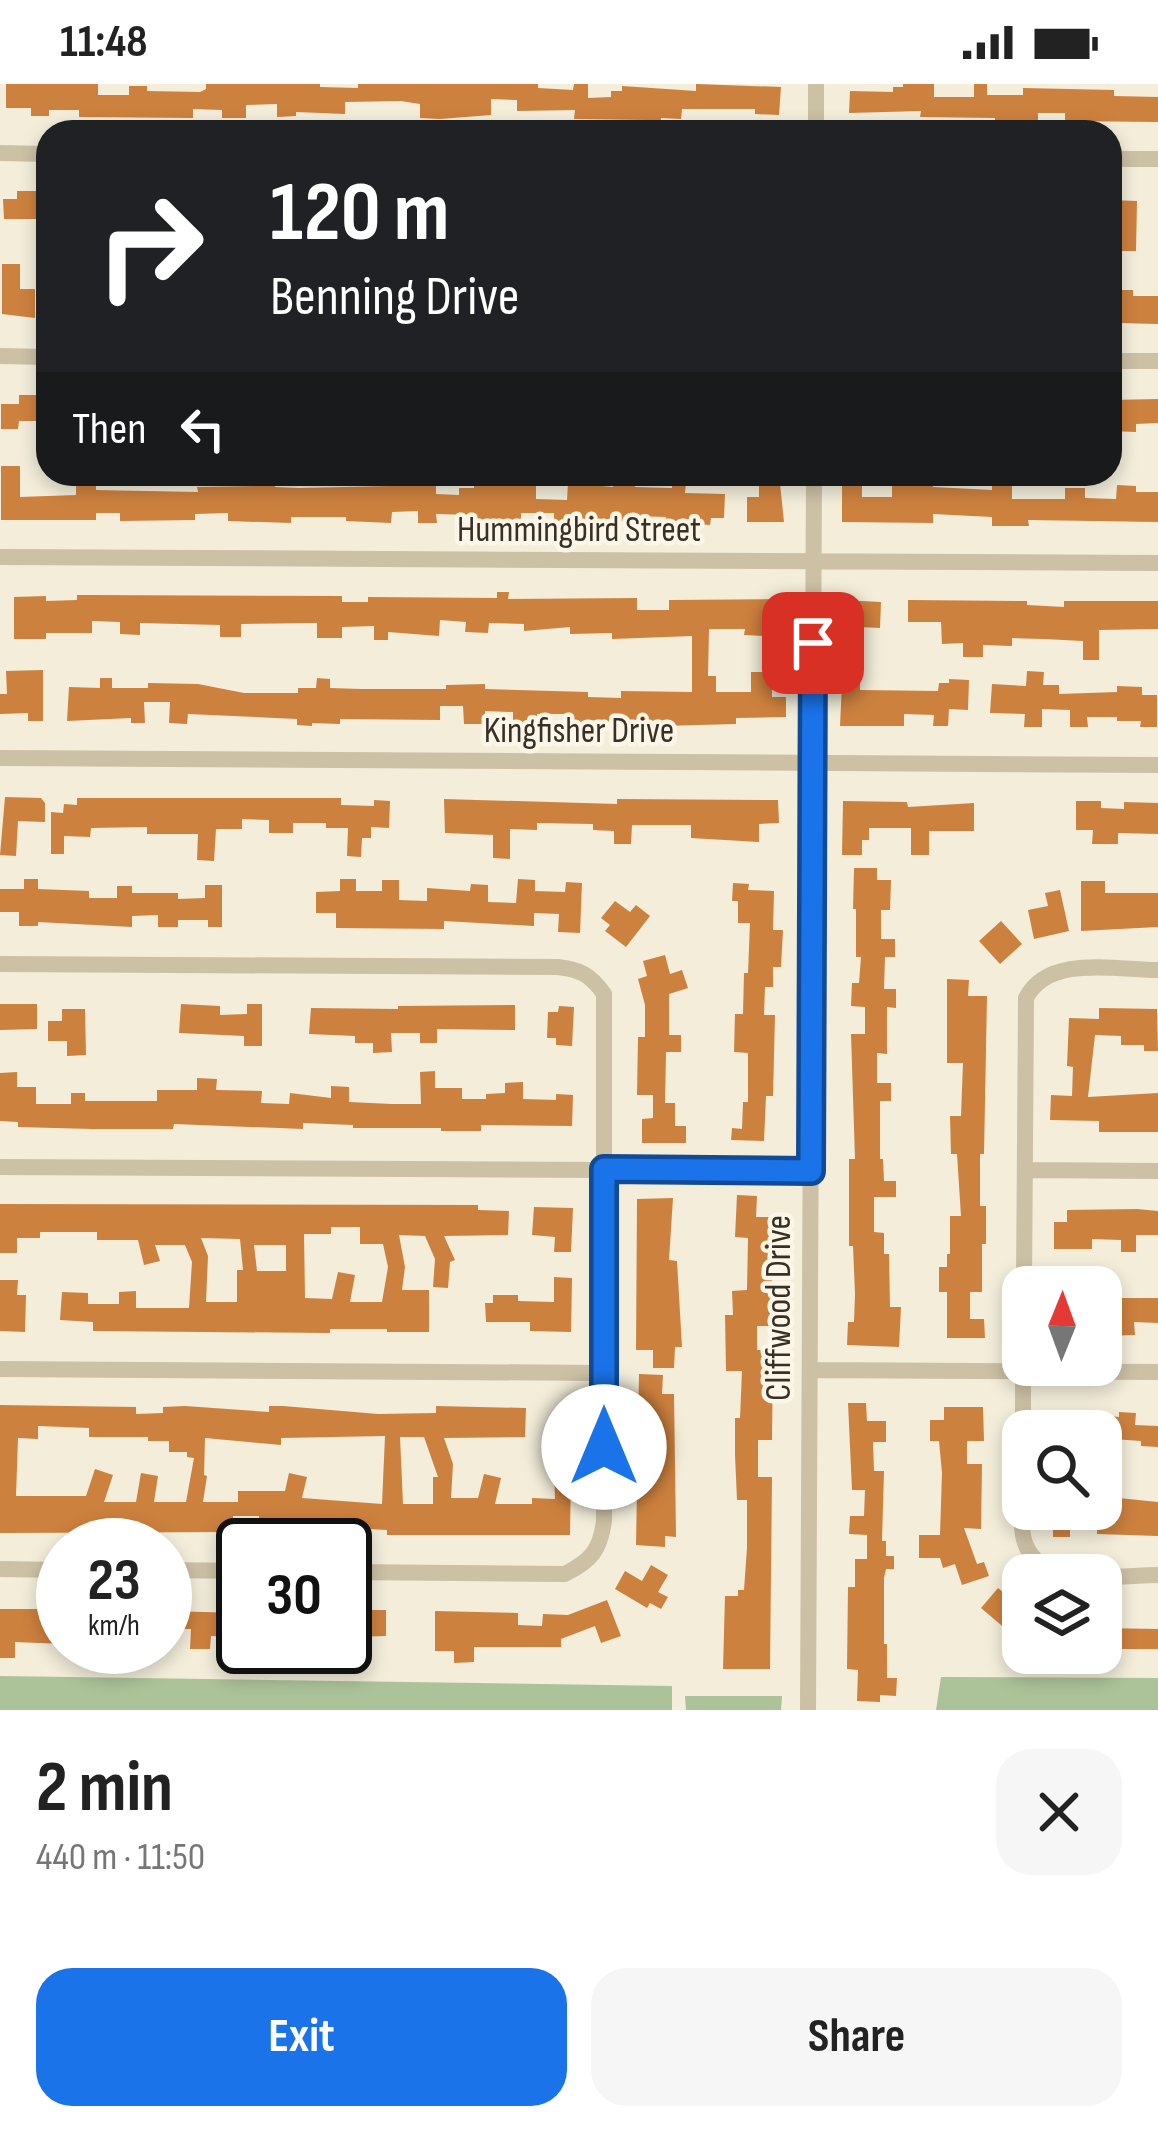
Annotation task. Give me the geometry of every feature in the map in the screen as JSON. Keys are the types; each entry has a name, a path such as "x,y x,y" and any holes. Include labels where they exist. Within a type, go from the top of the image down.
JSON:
{"street":[{"path":"816,84 816,120"},
{"path":"0,153 36,154"},
{"path":"1122,159 1158,159"},
{"path":"0,356 36,356"},
{"path":"1122,361 1158,361"},
{"name":"Cliffwood Drive","path":"808,1710 814,486"},
{"name":"Hummingbird Street","path":"0,556 1158,563"},
{"name":"Kingfisher Drive","path":"0,758 1158,765"},
{"path":"0,964 558,967 584,973 604,994 604,1521 600,1548 586,1563 565,1574 372,1572"},
{"path":"1024,1266 1026,998 1041,977 1056,970 1158,970"},
{"path":"0,1167 811,1171"},
{"path":"1026,1170 1158,1171"},
{"path":"810,1370 1002,1368"},
{"path":"0,1369 604,1373"},
{"path":"1122,1371 1158,1372"},
{"path":"1023,1530 1033,1559 1044,1569 1068,1574 1158,1575"},
{"path":"0,1569 36,1570"}],"green space":[{"path":"0,1676 672,1686 672,1710 0,1710"},
{"path":"941,1677 1158,1678 1158,1710 936,1710"},
{"path":"685,1696 782,1696 781,1710 686,1710"}],"building":[{"path":"6,84 98,84 98,95 129,95 129,86 200,92 206,84 358,88 358,84 538,84 538,88 573,90 574,84 588,84 588,98 611,97 611,91 622,91 622,86 696,91 696,84 781,87 779,115 755,114 755,109 682,109 681,119 661,120 574,119 575,110 517,111 517,100 491,99 491,115 440,119 420,118 420,104 401,101 345,102 345,114 296,112 296,116 277,117 277,104 246,105 246,118 222,118 222,110 193,109 193,118 79,117 79,110 49,110 49,116 31,116 31,108 6,108"},
{"path":"934,84 934,97 974,97 974,84 987,84 987,95 1023,95 1023,88 1114,90 1114,96 1158,97 1158,122 1065,120 1065,113 1038,113 1038,120 995,120 920,117 921,111 849,113 850,91 893,92 893,87"},
{"path":"17,191 36,191 36,219 4,219 3,199 17,199"},
{"path":"1122,200 1137,201 1136,251 1122,251"},
{"path":"2,264 20,264 20,289 35,289 35,318 2,314"},
{"path":"1122,290 1133,290 1133,296 1158,296 1158,324 1122,323"},
{"path":"19,395 36,395 36,421 19,421 18,429 1,429 1,404 19,404"},
{"path":"1158,399 1158,423 1136,424 1136,432 1122,431 1122,400"},
{"path":"1,466 20,466 20,497 76,495 76,486 198,492 197,487 436,486 436,494 459,495 459,488 474,486 536,486 536,499 567,500 568,486 686,486 685,493 725,494 724,518 711,518 710,525 634,516 634,522 554,522 554,513 521,513 521,523 474,523 474,515 436,514 437,523 418,523 418,511 392,512 391,523 346,521 346,517 291,517 291,523 228,521 228,513 195,514 195,520 120,521 120,513 96,513 96,520 1,520"},
{"path":"1122,485 1136,486 1136,492 1158,492 1158,522 1028,520 1029,526 992,526 992,517 933,514 933,523 842,522 842,486 862,486 862,497 892,497 892,486 992,490 992,486 1012,486 1012,499 1065,499 1065,488 1085,488 1085,498 1116,499 1117,486"},
{"path":"759,486 780,486 784,522 747,522 747,497 759,497"},
{"path":"497,592 509,592 508,599 637,598 637,610 669,610 669,600 782,599 781,637 744,635 745,629 709,629 708,676 716,676 716,692 751,692 751,672 772,672 772,697 786,697 786,717 661,726 588,720 588,724 571,724 571,714 537,714 537,724 513,723 513,712 485,711 485,724 464,724 463,706 440,706 440,720 340,719 340,724 312,726 297,725 297,719 188,714 187,724 169,723 170,702 144,702 145,723 131,723 131,718 67,721 69,687 100,688 100,678 112,678 112,688 198,684 244,693 298,693 298,688 316,688 317,678 330,679 330,688 446,689 446,685 485,684 485,689 588,692 588,697 621,698 621,691 692,692 692,636 612,639 612,633 570,634 570,627 524,631 524,624 489,623 488,633 465,632 466,622 440,620 439,636 388,632 388,640 374,640 374,626 342,627 342,638 317,638 317,623 241,624 241,637 220,637 220,625 140,623 140,635 120,634 120,622 92,621 92,633 14,639 14,597 46,596 46,601 77,600 77,595 342,596 342,602 368,602 368,597 497,598"},
{"path":"843,600 881,602 880,628 859,627 858,650 841,649"},
{"path":"908,600 1027,601 1027,605 1064,607 1064,601 1158,601 1158,629 1099,630 1099,660 1083,660 1083,641 1012,638 1012,646 983,645 983,657 963,657 963,643 942,644 941,622 908,622"},
{"path":"43,670 43,721 28,721 28,713 0,714 0,694 7,694 6,671"},
{"path":"1027,671 1044,672 1043,685 1059,685 1059,694 1142,687 1142,695 1157,695 1157,727 1140,727 1141,721 1117,721 1117,717 1087,717 1088,727 1070,727 1070,710 1042,709 1042,727 1024,727 1025,714 990,713 992,684 1026,686"},
{"path":"949,679 969,680 968,710 949,709 948,726 933,726 934,715 904,714 904,726 840,726 842,683 860,683 860,690 938,691 939,683 949,683"},
{"path":"5,797 41,798 45,803 45,822 18,821 16,856 0,855"},
{"path":"77,798 341,798 341,805 374,806 374,800 390,801 389,828 371,827 371,838 362,838 361,857 347,856 348,828 293,823 293,833 269,833 269,820 242,819 242,829 216,829 214,861 197,860 198,834 147,834 147,827 91,828 90,837 64,836 64,854 51,854 51,812 63,813 64,804 77,805"},
{"path":"444,799 617,804 617,799 778,800 779,823 759,824 759,842 691,838 691,825 632,825 631,844 614,844 614,831 593,830 593,824 537,823 537,830 510,829 510,859 493,858 493,835 445,833"},
{"path":"843,801 907,802 908,807 974,803 974,831 929,831 929,855 911,855 911,828 869,828 869,840 862,840 862,855 842,855"},
{"path":"1076,801 1101,801 1101,808 1124,809 1124,802 1158,803 1158,834 1118,833 1118,844 1092,844 1093,830 1076,830"},
{"path":"854,868 877,868 877,880 891,880 890,910 881,910 881,939 895,939 895,957 885,957 884,989 896,989 896,1008 887,1007 887,1054 877,1053 877,1083 891,1083 891,1101 880,1101 880,1159 884,1181 896,1181 896,1197 874,1197 874,1232 884,1233 884,1254 889,1254 890,1307 901,1307 899,1347 847,1345 855,1294 853,1246 849,1246 849,1159 855,1159 851,1034 865,1034 865,1007 851,1006 852,983 859,983 861,957 856,957"},
{"path":"24,879 38,879 38,889 89,891 89,898 117,898 117,886 132,886 132,893 205,898 205,885 222,885 222,927 208,927 208,920 178,920 178,927 158,927 158,915 132,916 132,927 38,922 38,926 19,926 19,912 0,912 0,889 24,889"},
{"path":"340,879 356,879 356,891 382,891 382,880 399,880 399,900 427,901 427,888 470,891 471,884 488,885 488,902 516,903 518,879 535,880 535,891 565,892 566,882 582,883 580,933 558,932 559,914 534,913 534,926 444,921 444,929 336,928 336,913 316,913 316,892 340,891"},
{"path":"1081,881 1105,881 1105,893 1158,893 1158,927 1081,931"},
{"path":"733,883 749,884 748,890 774,891 773,930 783,930 781,967 773,967 773,987 765,987 764,1015 775,1015 773,1096 766,1096 764,1141 731,1140 732,1128 742,1129 743,1102 748,1102 748,1053 734,1052 735,1014 743,1014 750,923 738,923"},
{"path":"1060,890 1069,931 1034,939 1028,910 1048,906 1045,893"},
{"path":"615,901 630,912 636,905 650,916 626,947 605,931 610,925 601,918"},
{"path":"1001,921 1022,944 1000,964 979,941"},
{"path":"665,955 670,974 682,970 688,988 669,994 669,1035 681,1035 681,1052 666,1052 665,1103 675,1103 675,1126 686,1126 686,1143 642,1143 642,1119 653,1118 653,1095 637,1095 638,1037 645,1037 645,1005 638,979 647,976 643,961"},
{"path":"947,979 969,980 968,996 987,996 984,1154 980,1154 986,1244 982,1244 982,1292 970,1292 970,1319 984,1319 985,1338 947,1338 947,1292 939,1292 939,1267 947,1267 950,1254 950,1216 961,1216 950,1116 961,1116 963,1063 947,1063"},
{"path":"0,1004 37,1004 37,1029 0,1030"},
{"path":"181,1004 220,1006 220,1015 247,1014 247,1004 262,1004 262,1046 244,1046 244,1036 179,1033"},
{"path":"515,1005 515,1030 437,1029 437,1043 420,1043 420,1033 391,1033 392,1052 373,1053 373,1043 355,1043 355,1036 309,1034 311,1008"},
{"path":"559,1006 574,1007 572,1046 556,1045 556,1038 547,1038 548,1012 558,1012"},
{"path":"1099,1008 1157,1009 1158,1051 1144,1051 1144,1045 1121,1045 1121,1036 1095,1035 1088,1097 1158,1093 1158,1132 1099,1132 1099,1121 1050,1120 1051,1095 1072,1096 1073,1067 1067,1066 1069,1018 1099,1019"},
{"path":"62,1009 85,1009 86,1055 67,1056 67,1041 48,1041 48,1021 62,1021"},
{"path":"435,1071 435,1088 462,1088 462,1099 486,1099 486,1094 505,1093 505,1083 523,1082 523,1099 556,1100 556,1094 573,1095 572,1126 481,1125 481,1131 441,1131 303,1123 303,1129 174,1124 173,1129 92,1129 18,1127 18,1122 0,1121 0,1073 17,1072 17,1087 36,1087 36,1104 71,1104 71,1093 85,1093 85,1101 157,1101 157,1090 197,1090 197,1078 217,1079 216,1090 262,1091 261,1103 289,1104 290,1093 331,1098 331,1086 349,1087 349,1102 421,1104 420,1072"},
{"path":"737,1195 757,1196 756,1217 773,1217 771,1326 757,1326 757,1350 773,1350 772,1440 758,1440 758,1477 772,1477 770,1669 723,1669 725,1596 738,1596 738,1590 744,1590 747,1548 747,1500 737,1500 735,1455 742,1371 726,1371 725,1315 733,1315 732,1291 747,1290 748,1238 735,1237"},
{"path":"673,1198 669,1260 677,1261 682,1347 675,1347 674,1368 653,1368 653,1350 636,1350 637,1199"},
{"path":"0,1204 478,1205 478,1210 509,1211 508,1235 444,1236 455,1260 450,1262 448,1288 433,1287 435,1259 425,1236 399,1235 405,1267 402,1290 429,1290 429,1332 93,1331 93,1322 60,1320 62,1292 88,1293 88,1304 119,1304 119,1292 136,1291 136,1308 189,1308 192,1262 185,1245 155,1245 160,1261 144,1265 138,1240 97,1240 97,1232 40,1232 40,1238 17,1238 17,1253 0,1253","holes":["331,1227 360,1227 360,1244 383,1244 388,1267 382,1302 350,1302 355,1275 338,1272 332,1299 305,1298 304,1234 331,1234","201,1238 240,1239 243,1270 237,1270 237,1302 206,1302 208,1256","254,1245 286,1245 286,1271 257,1271"]},
{"path":"534,1207 573,1208 571,1252 554,1252 555,1237 532,1235"},
{"path":"1067,1210 1158,1211 1158,1235 1136,1235 1136,1252 1121,1252 1121,1240 1092,1239 1092,1249 1054,1249 1054,1222 1067,1222"},
{"path":"554,1277 572,1278 571,1332 530,1331 530,1322 486,1322 485,1303 493,1303 493,1295 554,1302"},
{"path":"0,1280 18,1280 17,1295 26,1295 25,1332 0,1331"},
{"path":"1122,1298 1158,1298 1158,1323 1134,1322 1135,1335 1122,1335"},
{"path":"639,1374 663,1375 662,1394 674,1394 676,1537 665,1536 665,1547 636,1545"},
{"path":"848,1403 866,1403 867,1421 886,1421 886,1442 873,1442 874,1471 884,1471 882,1541 886,1541 886,1556 894,1556 894,1569 886,1569 884,1578 884,1644 887,1678 897,1678 896,1696 880,1695 880,1702 857,1701 858,1670 847,1669 848,1587 855,1587 855,1559 867,1559 867,1535 849,1534 850,1516 864,1516 865,1490 852,1490"},
{"path":"0,1405 136,1407 136,1414 185,1406 269,1412 269,1406 283,1406 378,1414 436,1413 436,1406 526,1408 525,1437 444,1438 453,1464 451,1498 478,1498 484,1474 501,1478 495,1504 555,1499 554,1471 571,1471 570,1535 387,1535 387,1530 372,1529 372,1518 259,1516 216,1518 216,1532 192,1532 192,1518 36,1518 36,1533 0,1533","holes":["38,1426 89,1428 89,1437 148,1437 148,1441 169,1441 169,1452 187,1452 187,1457 194,1458 186,1502 154,1502 158,1476 141,1473 136,1502 104,1502 113,1475 95,1469 86,1496 16,1496 18,1438 38,1439","385,1436 382,1504 302,1498 307,1477 289,1473 285,1491 238,1491 238,1502 203,1502 205,1438 281,1445 281,1438","400,1437 424,1437 438,1477 433,1477 433,1504 403,1504"]},
{"path":"944,1407 983,1407 984,1441 967,1441 967,1464 982,1464 981,1529 964,1528 977,1564 984,1562 989,1576 962,1585 955,1564 943,1568 940,1558 919,1558 919,1535 940,1535 942,1473 939,1441 930,1441 930,1420 944,1420"},
{"path":"1122,1412 1136,1413 1135,1425 1158,1426 1158,1447 1141,1446 1141,1441 1122,1440"},
{"path":"1122,1498 1158,1502 1158,1536 1097,1534 1097,1530 1122,1530"},
{"path":"1053,1530 1070,1530 1070,1537 1053,1537"},
{"path":"651,1565 668,1575 658,1592 668,1597 661,1609 650,1603 647,1608 615,1589 625,1571 642,1581"},
{"path":"998,1588 1002,1591 1002,1626 981,1608"},
{"path":"607,1600 621,1636 601,1643 595,1626 561,1639 561,1647 474,1647 474,1662 454,1663 454,1651 435,1651 435,1611 518,1613 518,1625 542,1626 543,1614 568,1615"},
{"path":"0,1609 36,1609 36,1643 15,1642 15,1658 0,1658"},
{"path":"372,1610 386,1610 386,1636 372,1636"},
{"path":"192,1612 216,1612 216,1636 211,1636 210,1649 192,1649"},
{"path":"1122,1628 1158,1629 1158,1649 1122,1649"}],"route":[{"path":"604,1447 604,1169 811,1171 813,643"}]}
